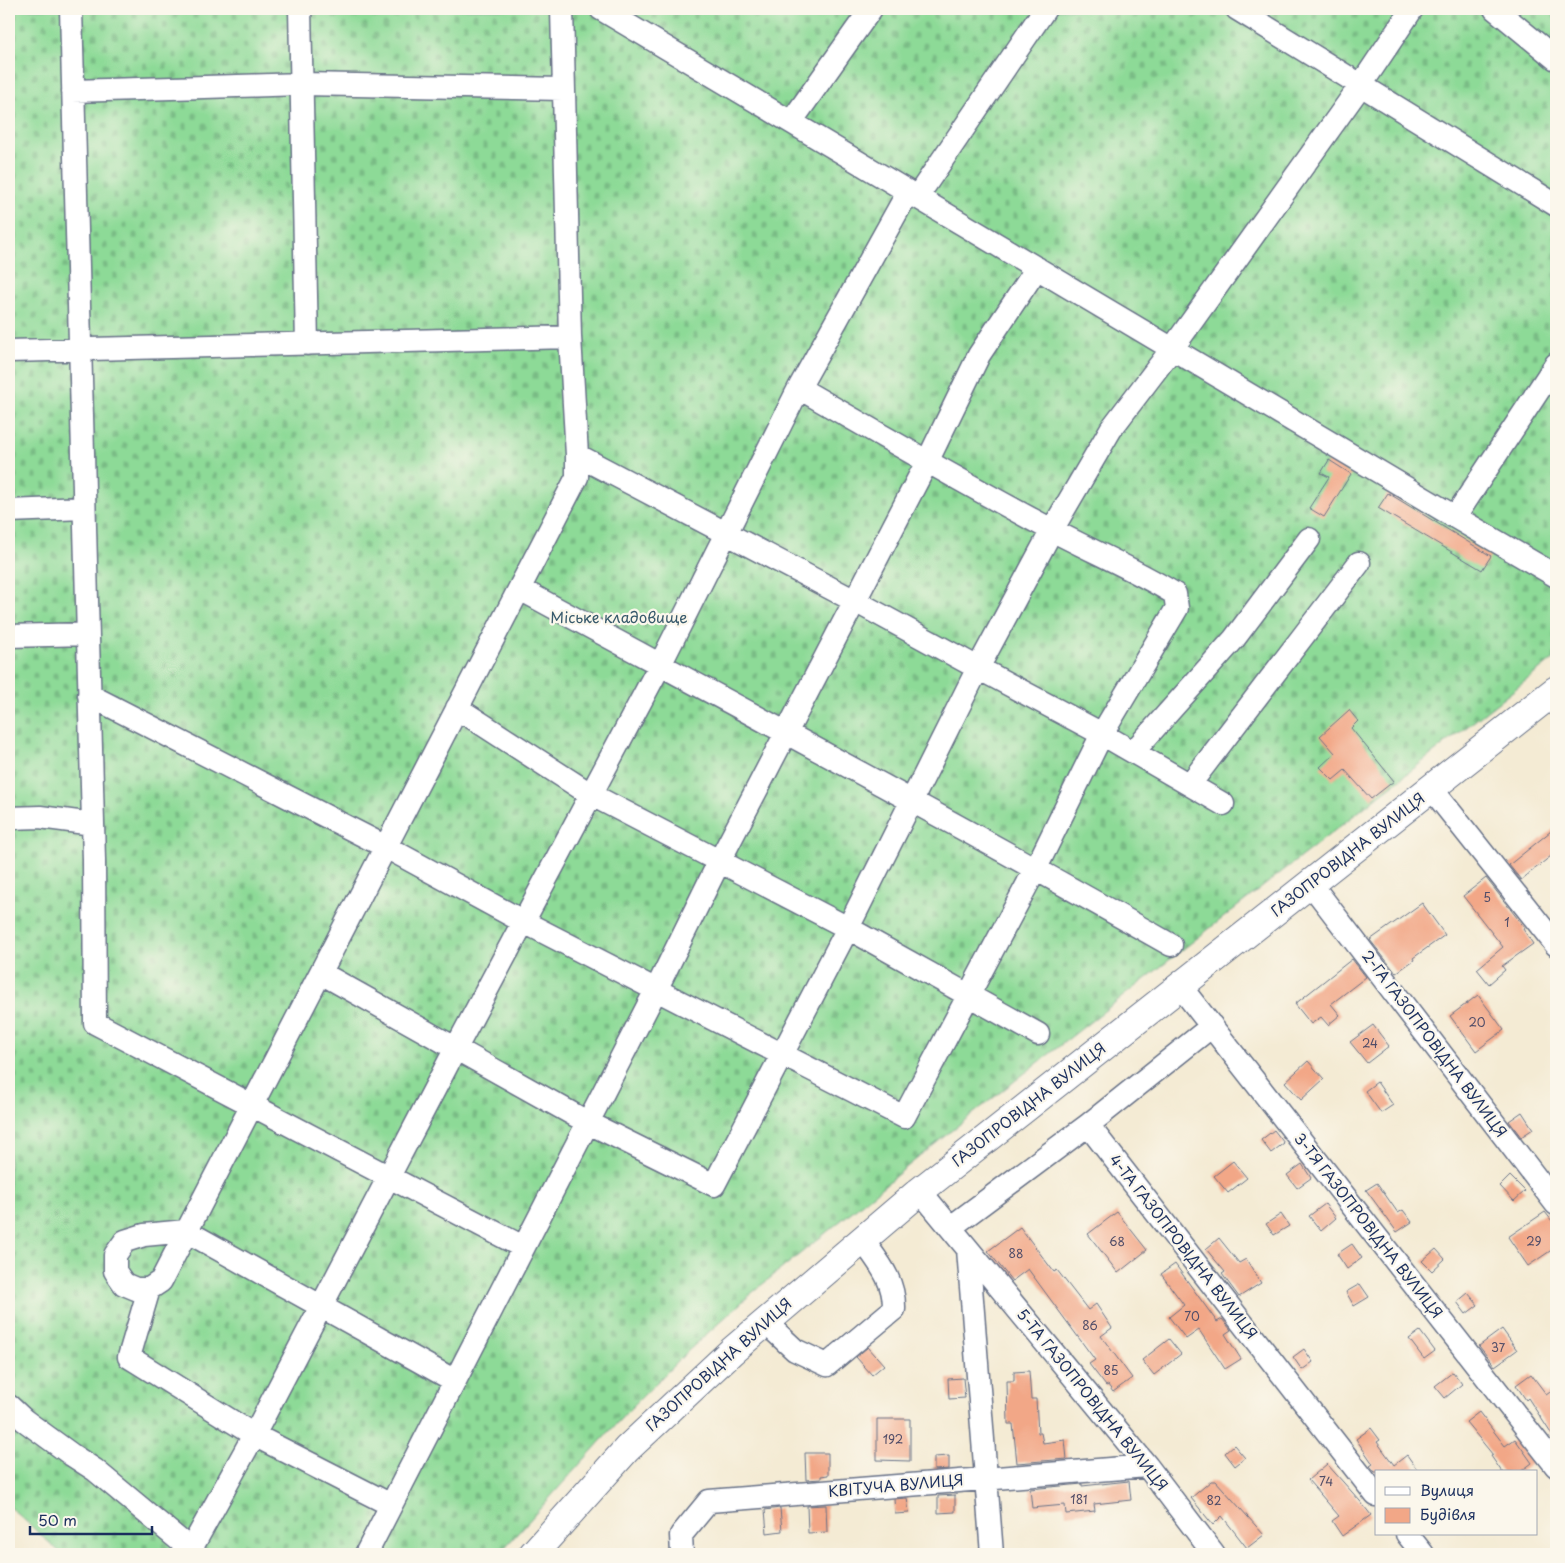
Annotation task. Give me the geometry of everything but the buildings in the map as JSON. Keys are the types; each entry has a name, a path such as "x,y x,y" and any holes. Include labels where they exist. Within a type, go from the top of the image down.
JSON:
{"main road":[{"name":"ГАЗОПРОВІДНА ВУЛИЦЯ","path":"533,1554 627,1449 765,1322 862,1239 920,1191 1556,690"}],"street":[{"path":"72,9 93,824 95,1023 251,1106 390,1176 523,1248"},
{"path":"300,9 306,344"},
{"path":"455,1381 186,1231 144,1235 125,1241 115,1255 115,1271 124,1284 136,1289 148,1289 161,1281 186,1231 321,973 457,708 520,589 577,477 570,337 562,89 562,9"},
{"path":"601,9 1556,576"},
{"path":"791,122 870,9"},
{"path":"9,1406 24,1420 95,1470 193,1552 456,1048 660,665 799,388 913,194 1045,9"},
{"path":"1237,9 1556,205"},
{"path":"321,973 587,1122 714,1186 848,928 978,668 1052,530 1111,429 1172,349 1361,85 1412,9"},
{"path":"1495,9 1556,59"},
{"path":"73,92 302,84 562,89"},
{"path":"366,1554 656,990 719,862 927,462 979,355 1037,268"},
{"path":"9,351 570,337"},
{"path":"1455,517 1556,364"},
{"path":"89,696 386,847 524,922 904,1117 1036,868 1102,734 1176,608 1176,601 1174,594 1151,579 1052,530 927,462 799,388"},
{"path":"577,455 855,601 1134,751 1223,804"},
{"path":"9,511 84,508"},
{"path":"1134,751 1234,639 1309,539"},
{"path":"1190,784 1359,563"},
{"path":"520,589 912,800 1036,868 1171,946"},
{"path":"9,636 87,634"},
{"path":"457,708 590,794 848,928 1038,1034"},
{"path":"1432,789 1556,945"},
{"path":"9,818 40,817 93,824"},
{"name":"2-ГА ГАЗОПРОВІДНА ВУЛИЦЯ","path":"1311,884 1556,1204"},
{"name":"3-ТЯ ГАЗОПРОВІДНА ВУЛИЦЯ","path":"1180,986 1556,1466"},
{"path":"951,1227 1088,1125 1212,1026"},
{"name":"4-ТА ГАЗОПРОВІДНА ВУЛИЦЯ","path":"1088,1125 1375,1494"},
{"name":"5-ТА ГАЗОПРОВІДНА ВУЛИЦЯ","path":"920,1191 1147,1466 1214,1554"},
{"path":"765,1322 795,1350 827,1365 894,1309 894,1294 887,1275 862,1239"},
{"path":"968,1249 992,1554"},
{"path":"148,1289 129,1357 254,1435 392,1505"},
{"name":"КВІТУЧА ВУЛИЦЯ","path":"682,1554 681,1535 709,1501 1147,1466"},
{"path":"1409,1536 1423,1554"}],"green space":[{"name":"Міське кладовище","path":"9,9 1556,9 1556,657 951,1131 753,1292 689,1350 626,1413 499,1554 62,1554 9,1506"}]}
